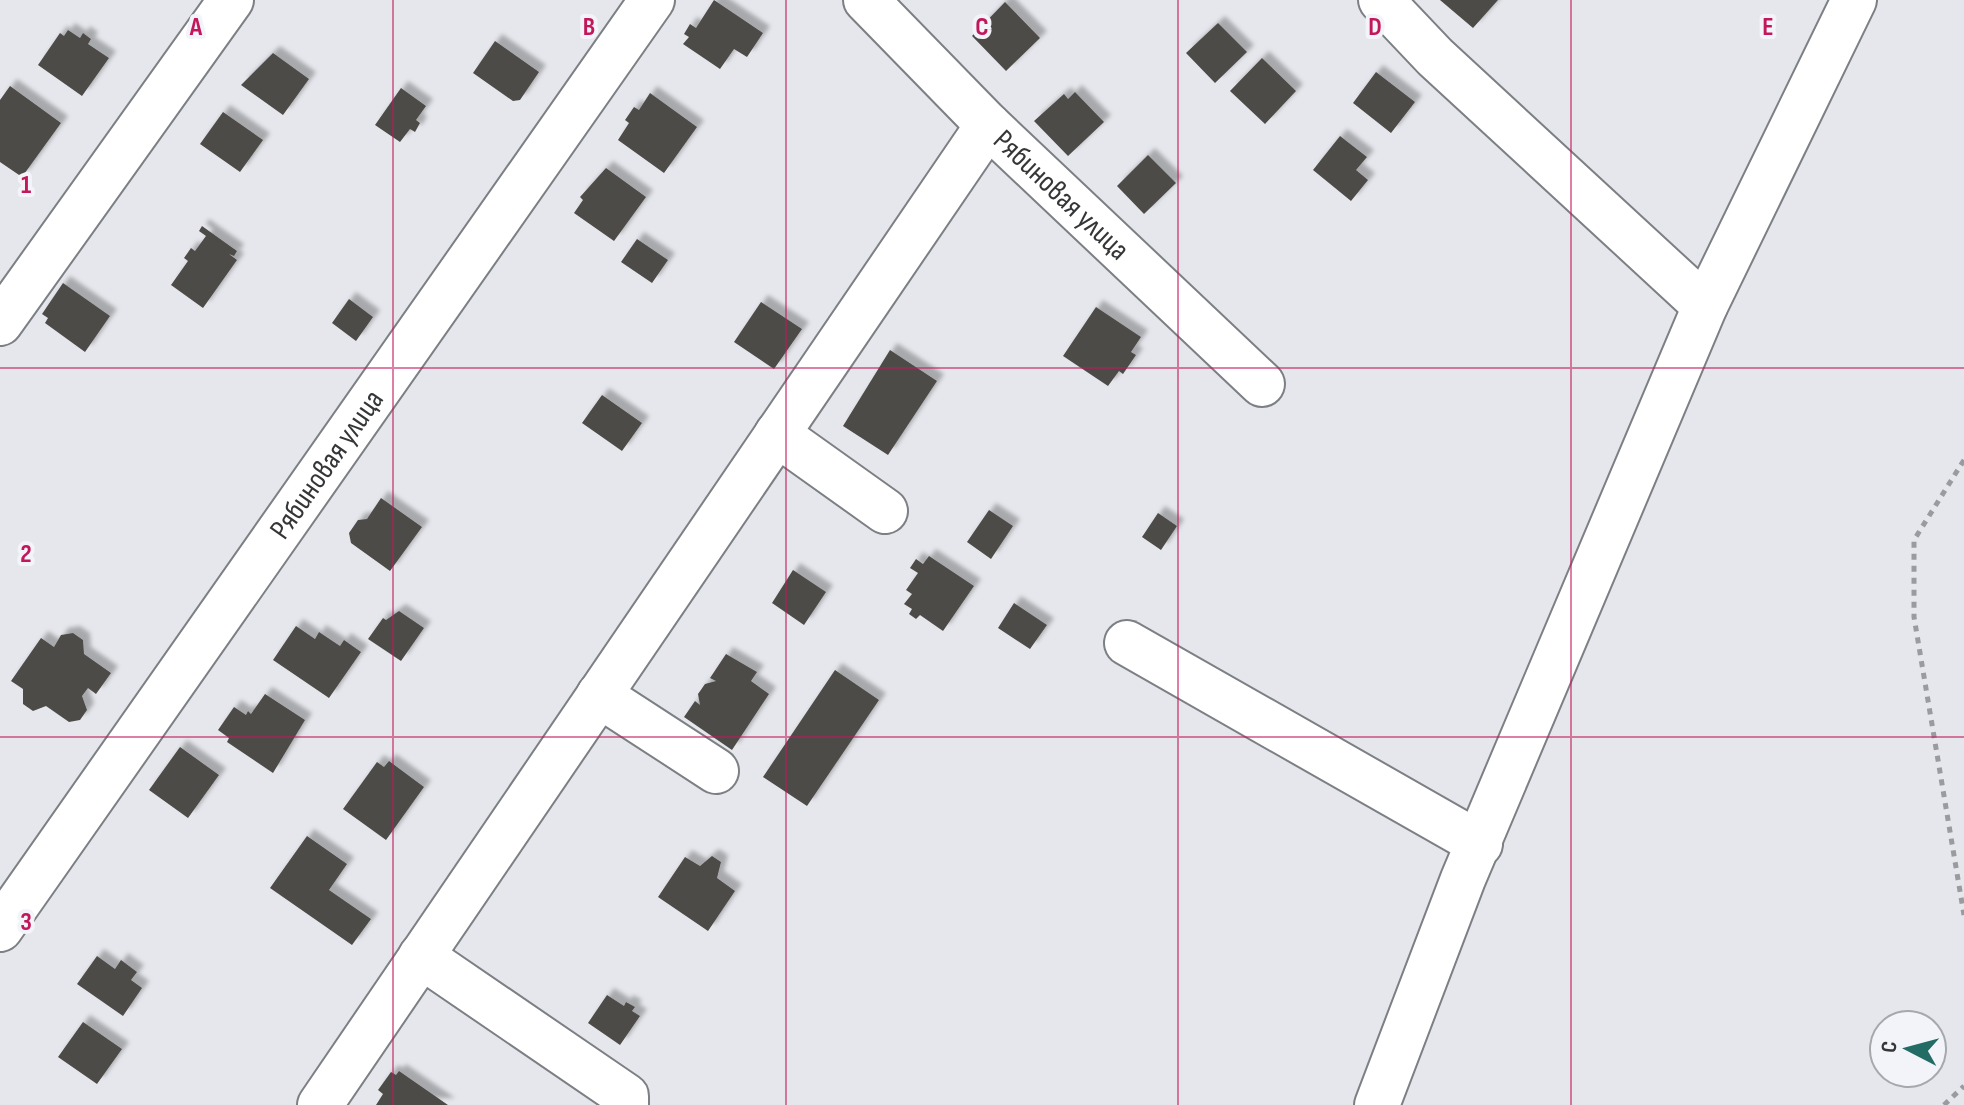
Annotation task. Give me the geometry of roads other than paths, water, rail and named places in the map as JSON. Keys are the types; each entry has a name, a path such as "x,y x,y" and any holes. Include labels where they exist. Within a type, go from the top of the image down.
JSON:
{"street":[{"path":"0,323 231,0"},
{"name":"Рябиновая улица","path":"0,929 652,0"},
{"name":"Рябиновая улица","path":"866,0 988,125 1262,384"},
{"path":"1381,0 1435,57 1705,306"},
{"path":"1377,1105 1480,844 1705,306 1854,0"},
{"path":"320,1105 988,125"},
{"path":"777,434 885,511"},
{"path":"1127,643 1480,844"},
{"path":"599,695 716,771"},
{"path":"421,956 626,1096 626,1105"}]}
